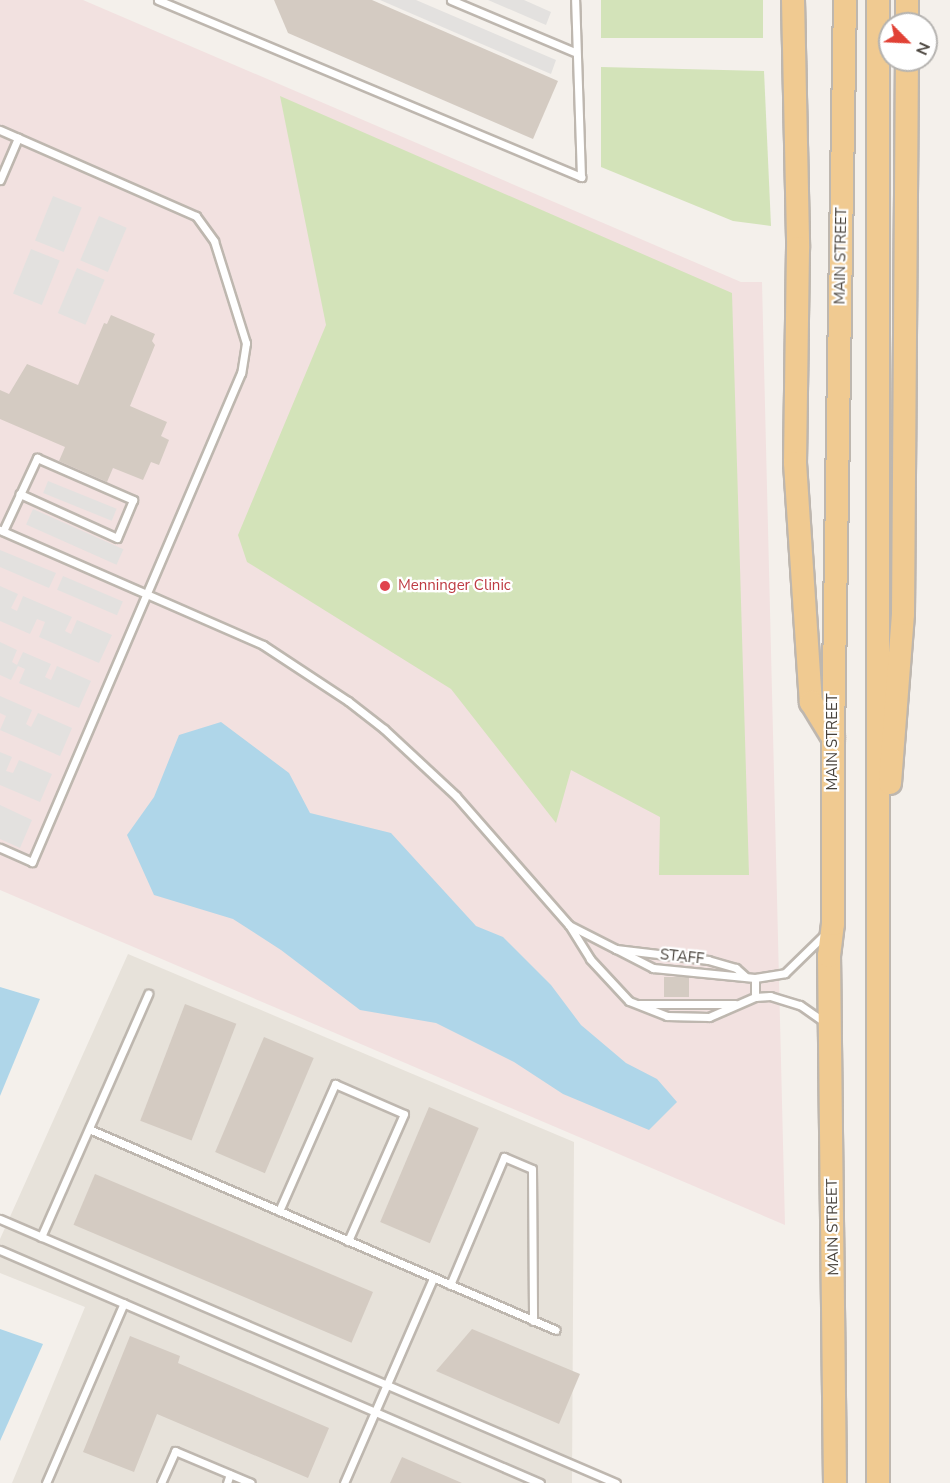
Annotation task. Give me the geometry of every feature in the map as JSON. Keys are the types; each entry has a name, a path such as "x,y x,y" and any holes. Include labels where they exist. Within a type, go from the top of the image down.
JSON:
{"highway":[{"path":"793,0 798,248 795,463 811,702 833,738"},
{"name":"MAIN STREET","path":"835,1483 832,1029 829,956 833,924 833,738 845,0"},
{"path":"878,11 876,955 878,1483"},
{"path":"876,955 903,614 907,72"}],"lane":[{"path":"158,0 581,177 574,0"},
{"path":"451,0 575,52"},
{"path":"0,130 196,216 214,241 246,343 241,373 32,862 0,848"},
{"path":"0,180 18,138"},
{"path":"20,494 117,537 133,500 37,458 1,531 147,592 263,645 384,729 456,796 569,925 576,941 615,989 636,1004 667,1016 709,1017 755,997 792,1001 832,1029"},
{"path":"569,925 653,968 672,972 702,970 732,978 745,976 755,978 785,973 833,924"},
{"name":"STAFF","path":"616,948 708,960 736,968 745,976"},
{"path":"755,978 755,997"},
{"path":"41,1237 148,994"},
{"path":"636,1004 735,1004"},
{"path":"279,1211 335,1084 404,1114 348,1241"},
{"path":"89,1129 556,1330"},
{"path":"450,1285 504,1157 532,1169 533,1321"},
{"path":"0,1219 616,1483"},
{"path":"0,1250 374,1414 540,1483"},
{"path":"344,1483 433,1278"},
{"path":"46,1483 124,1303"},
{"path":"161,1483 175,1452 251,1483"},
{"path":"227,1483 231,1474"}],"shaded area":[{"name":"Menninger Clinic","path":"0,0 83,0 741,282 762,282 785,1225 0,890"},
{"path":"380,0 416,0 556,60 551,74"},
{"path":"488,0 524,0 551,12 546,25"},
{"path":"53,196 82,208 64,252 35,241"},
{"path":"99,216 127,228 108,272 80,260"},
{"path":"31,249 60,261 42,305 13,294"},
{"path":"77,268 105,280 85,325 58,313"},
{"path":"48,481 117,509 112,521 43,493"},
{"path":"33,509 123,549 117,565 26,525"},
{"path":"0,550 56,573 49,588 0,567"},
{"path":"63,576 123,601 117,615 57,590"},
{"path":"0,586 18,594 11,608 17,611 23,596 72,617 65,631 71,634 77,620 112,635 99,663 39,637 45,622 37,619 30,634 0,621"},
{"path":"0,642 17,650 12,662 17,665 23,652 51,664 45,677 51,680 57,666 91,681 79,708 19,683 25,669 18,666 11,680 0,675"},
{"path":"0,696 32,710 26,724 31,727 38,713 72,728 60,756 0,730 6,716 0,713"},
{"path":"0,752 12,757 6,771 13,773 19,760 52,774 40,802 0,785"},
{"path":"0,805 32,820 20,848 0,839"},
{"path":"128,954 574,1142 572,1483 12,1483 85,1307 0,1273 0,1239"}],"green space":[{"path":"601,0 763,0 763,38 601,38"},
{"path":"601,67 764,71 771,226 733,221 601,167"},
{"path":"280,96 732,293 749,875 659,875 660,817 571,770 556,823 451,689 247,562 238,535 326,325"}],"water":[{"path":"221,722 289,773 310,813 391,833 476,926 503,937 551,985 581,1025 626,1063 657,1079 677,1102 649,1130 563,1094 514,1062 436,1023 360,1010 281,950 233,919 154,895 127,835 154,797 179,735"},
{"path":"0,987 40,999 0,1096"},
{"path":"0,1329 43,1344 0,1441"}],"building":[{"path":"274,0 372,0 558,81 533,139 288,33"},
{"path":"111,315 155,334 152,341 155,345 130,406 167,422 161,436 169,440 159,465 151,462 143,480 113,468 107,482 59,461 65,447 0,419 0,390 9,394 27,364 78,385 104,323 107,324"},
{"path":"664,977 689,977 689,997 664,997"},
{"path":"185,1004 236,1024 192,1140 140,1121"},
{"path":"264,1037 314,1058 265,1173 215,1152"},
{"path":"429,1107 479,1128 430,1243 380,1222"},
{"path":"95,1174 373,1292 352,1343 74,1225"},
{"path":"472,1329 580,1374 559,1424 436,1371"},
{"path":"130,1336 180,1356 178,1363 329,1428 308,1478 157,1414 134,1472 83,1452"},
{"path":"402,1457 462,1483 390,1483"}],"place":[{"name":"Menninger Clinic","path":"385,586"}]}
